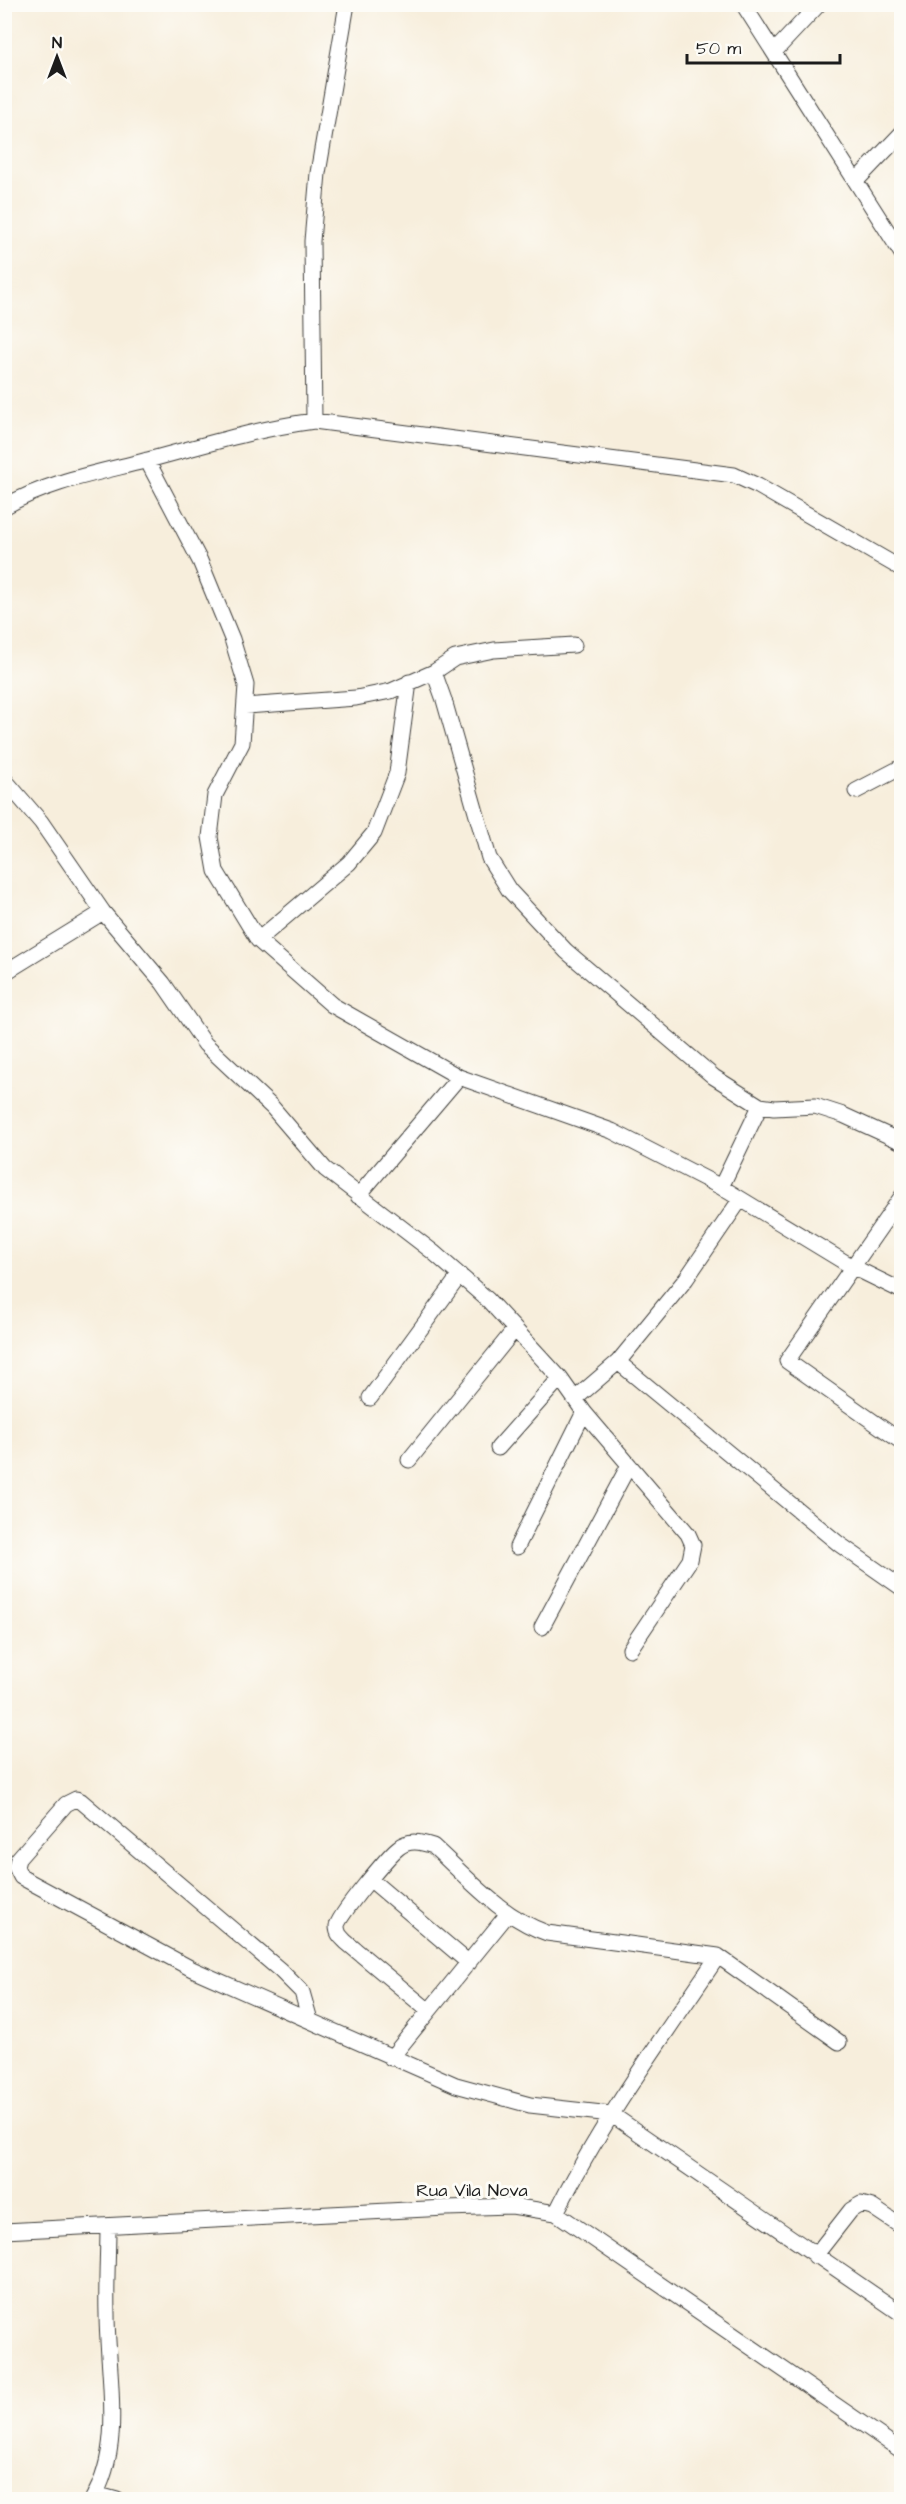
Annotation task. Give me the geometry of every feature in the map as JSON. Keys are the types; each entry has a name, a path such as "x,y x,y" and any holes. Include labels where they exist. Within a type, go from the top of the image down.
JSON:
{"street":[{"path":"314,421 312,242 318,173 340,59 347,4"},
{"path":"743,4 902,254"},
{"path":"774,52 819,4"},
{"path":"856,181 902,133"},
{"path":"4,507 45,488 265,428 314,421 734,476 758,486 902,569"},
{"path":"147,460 200,561 232,639 246,685 242,743 215,795 210,837 216,871 258,940 332,1005 459,1077 612,1131 721,1187 851,1266 902,1291"},
{"path":"245,706 356,698 391,691 434,672 455,658 494,650 574,645"},
{"path":"434,672 444,700 482,840 495,869 509,890 566,951 714,1077 760,1106 774,1108 815,1106 843,1115 902,1142"},
{"path":"258,940 350,863 374,833 397,773 409,682"},
{"path":"856,791 902,767"},
{"path":"4,779 41,822 103,912 163,983 205,1044 272,1107 324,1169 460,1275 515,1329 560,1378 579,1406 688,1534 693,1552 665,1600 630,1649"},
{"path":"4,973 103,912"},
{"path":"358,1196 459,1077"},
{"path":"721,1187 760,1106"},
{"path":"902,1196 851,1266 787,1361 902,1442"},
{"path":"517,1547 579,1406 686,1279 740,1200"},
{"path":"370,1398 460,1275"},
{"path":"409,1460 515,1329"},
{"path":"618,1362 839,1544 902,1588"},
{"path":"498,1449 560,1378"},
{"path":"542,1627 629,1466"},
{"path":"310,2020 302,1992 280,1970 81,1801 76,1799 66,1804 18,1859 16,1867 21,1878 192,1969 391,2058 456,2085 530,2105 611,2114 902,2314"},
{"path":"429,2011 338,1934 339,1920 398,1848 420,1841 433,1846 507,1915 526,1926 547,1933 718,1956 839,2042"},
{"path":"371,1880 469,1963"},
{"path":"391,2058 507,1915"},
{"path":"556,2213 611,2114 718,1956"},
{"path":"815,2256 851,2210 861,2204 872,2207 902,2227"},
{"name":"Rua Vila Nova","path":"4,2231 446,2208 512,2206 556,2213 902,2451"},
{"path":"108,2226 107,2315 111,2407 108,2452 93,2497 117,2499"}]}
